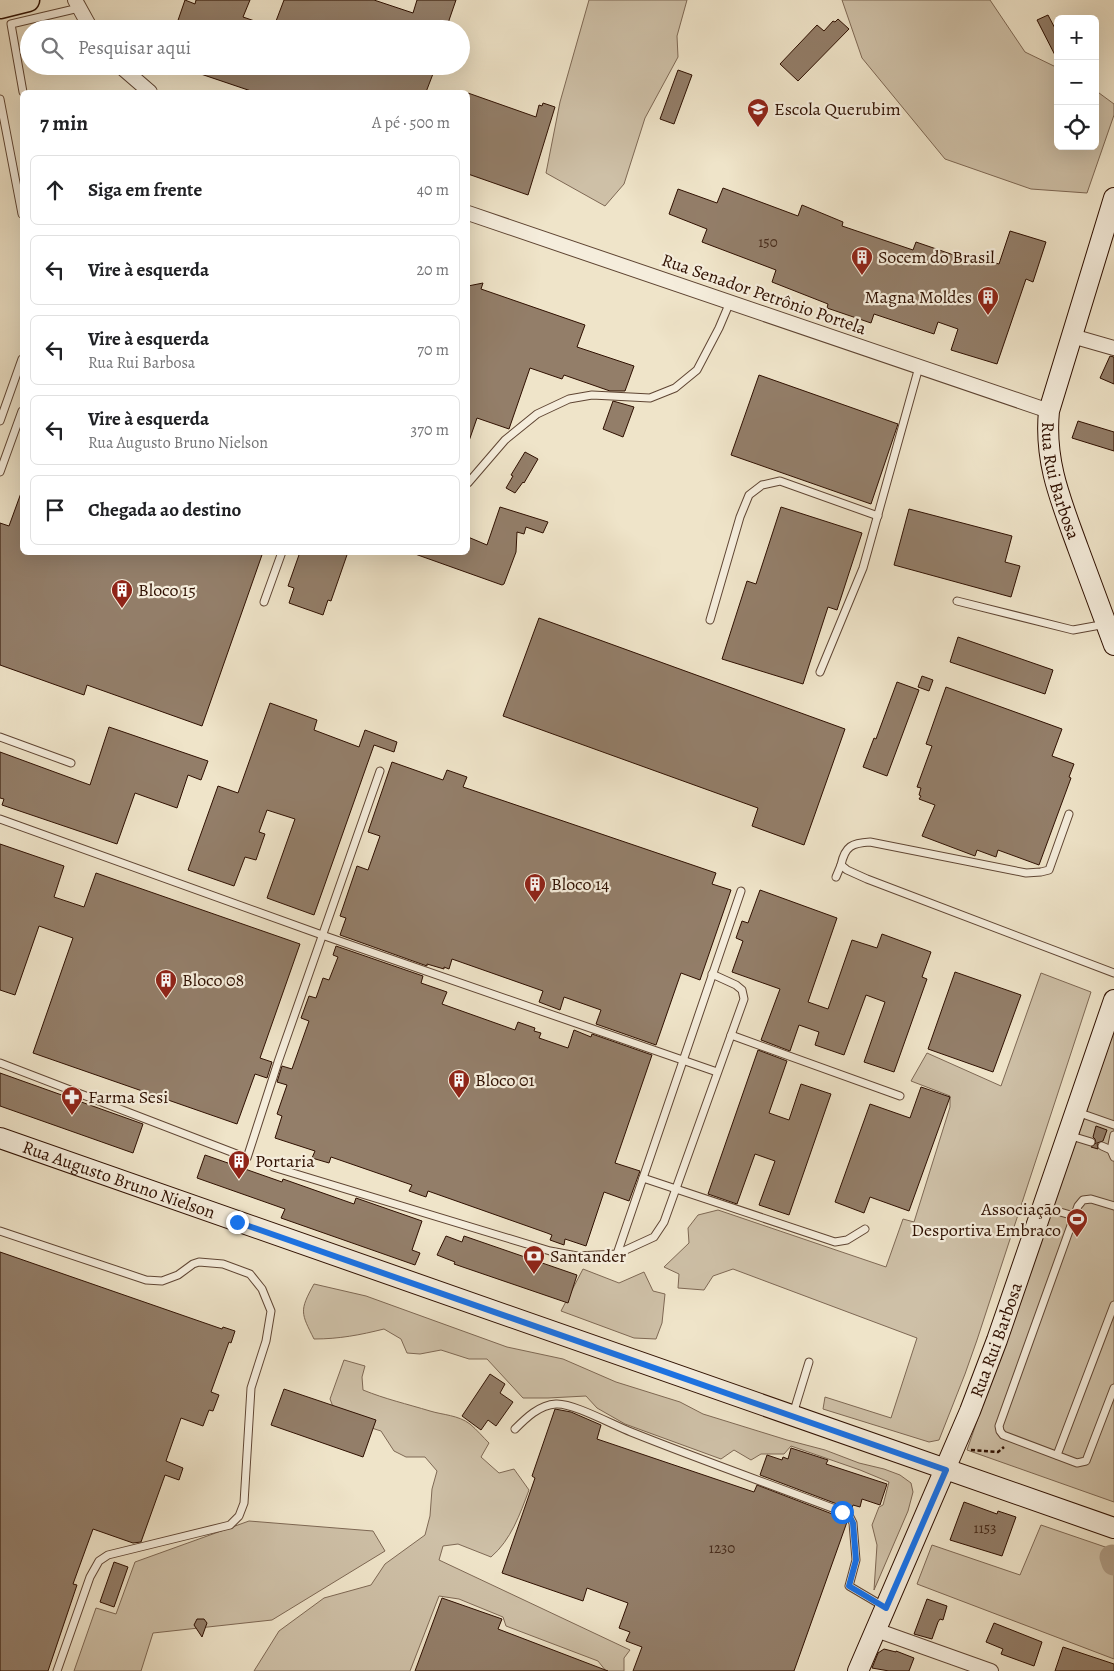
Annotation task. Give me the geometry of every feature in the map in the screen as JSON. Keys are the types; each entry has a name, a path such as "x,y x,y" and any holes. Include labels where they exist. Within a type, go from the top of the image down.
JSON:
{"main road":[{"name":"Rua Rui Barbosa","path":"1114,198 1049,411 1047,441 1054,477 1114,645"},
{"name":"Rua Rui Barbosa","path":"858,1671 946,1470 997,1340 1114,1000"},
{"name":"Rua Augusto Bruno Nielson","path":"0,1138 1114,1528"}],"street":[{"path":"77,4 86,20"},
{"path":"130,75 148,90"},
{"name":"Rua Senador Petrônio Portela","path":"470,214 1049,411"},
{"path":"1072,336 1114,348"},
{"path":"876,1630 991,1671"}],"lane":[{"path":"20,69 12,9 77,4"},
{"path":"21,75 23,90"},
{"path":"0,99 20,204"},
{"path":"470,482 505,440 537,414 569,399 592,395 650,398 675,388 697,370 730,302"},
{"path":"0,421 20,364"},
{"path":"820,672 863,568 919,367"},
{"path":"0,472 20,417"},
{"path":"710,620 740,517 749,496 762,485 780,481 878,516"},
{"path":"264,602 281,555"},
{"path":"957,600 1073,630 1106,624"},
{"path":"0,737 71,763"},
{"path":"0,1063 247,1158 322,935 380,771"},
{"path":"836,878 843,854 851,845 860,842 870,842 1026,873 1049,870 1070,814"},
{"path":"0,819 322,935 717,1072"},
{"path":"841,864 847,870 867,879 1114,973"},
{"path":"618,1254 741,891"},
{"path":"273,1167 550,1251 577,1256 618,1254 654,1237 664,1222 744,999 742,990 736,984 712,974"},
{"path":"731,1035 900,1096"},
{"path":"1076,1112 1114,1125"},
{"path":"1068,1135 1091,1142"},
{"path":"1102,1146 1112,1153 1114,1135"},
{"path":"643,1178 835,1242 846,1240 865,1229"},
{"path":"1114,1206 1091,1199 1083,1200 1078,1206 999,1426 1002,1435 1077,1463 1086,1461 1114,1388"},
{"path":"1043,1207 1074,1216"},
{"path":"0,1231 146,1280 162,1281 199,1262 223,1264 250,1274 262,1289 271,1311 266,1341 251,1388 244,1503 240,1516 230,1525 108,1555 99,1561 90,1577 57,1671"},
{"path":"1057,1455 1111,1325 1114,1306"},
{"path":"792,1416 809,1362"},
{"path":"515,1429 528,1415 549,1405 558,1404 573,1408 630,1432 842,1512 850,1517 853,1523 856,1560 849,1586 886,1608"}],"path":[{"path":"956,1445 972,1450 998,1452 1013,1440"}],"shaded area":[{"path":"589,0 687,0 677,36 678,57 645,118 624,184 605,206 546,173 560,102"},
{"path":"842,0 990,0 1025,52 1054,66 1054,150 1099,150 1099,93 1114,104 1114,115 1087,193 1031,189 945,159 862,58"},
{"path":"1041,973 1091,992 977,1340 939,1440 929,1442 823,1409 825,1397 891,1418 917,1338 733,1269 713,1276 704,1290 678,1288 679,1274 664,1267 689,1243 688,1228 698,1215 718,1210 886,1267 903,1219 914,1222 950,1107 950,1096 911,1081 927,1053 1001,1086"},
{"name":"Associação Desportiva Embraco","path":"1114,1025 1114,1502 967,1450"},
{"path":"583,1269 619,1283 644,1272 653,1291 665,1294 662,1323 656,1339 634,1338 561,1311"},
{"path":"314,1284 366,1296 507,1347 563,1359 616,1382 680,1402 703,1414 825,1450 859,1463 900,1475 911,1483 913,1492 908,1511 874,1590 877,1545 872,1525 879,1507 883,1505 889,1482 791,1446 784,1454 761,1454 751,1460 734,1450 721,1459 625,1424 597,1408 586,1396 523,1398 487,1359 469,1359 441,1350 420,1354 407,1353 401,1339 384,1329 349,1336 314,1339 304,1317 304,1306"},
{"path":"344,1360 365,1366 362,1377 363,1390 455,1417 470,1424 489,1443 481,1457 499,1473 514,1469 529,1490 509,1535 491,1557 458,1544 443,1546 439,1560 630,1650 624,1658 624,1671 606,1671 598,1661 506,1626 503,1617 459,1599 439,1596 410,1671 254,1671 279,1631 324,1598 371,1585 385,1564 425,1535 430,1516 432,1489 437,1471 425,1457 406,1457 394,1451 381,1431 337,1417 330,1399"},
{"path":"249,1521 373,1531 385,1551 272,1620 153,1633 141,1671 74,1671 96,1608 116,1614 135,1562"},
{"path":"1041,1525 1114,1550 1114,1659 917,1584 932,1545 1020,1575"}],"building":[{"path":"185,0 195,4 196,0 250,0 243,17 252,20 178,20"},
{"path":"284,0 374,0 413,13 417,0 456,0 449,20 276,20"},
{"path":"1048,15 1054,26 1054,53 1037,20"},
{"path":"838,19 849,29 798,81 780,64 817,25 824,31 833,21 835,22"},
{"path":"678,70 692,75 674,124 660,119"},
{"path":"204,75 433,75 427,90 248,90"},
{"path":"470,94 536,117 539,105 542,106 543,103 555,107 528,195 470,175"},
{"path":"723,188 798,216 802,205 843,222 842,226 913,250 916,242 980,264 982,259 999,264 1010,231 1046,242 1033,282 1026,279 997,364 951,350 958,329 938,322 934,334 874,314 871,323 827,308 828,304 772,282 776,270 702,242 707,229 669,214 678,189 717,203"},
{"path":"483,283 481,289 585,325 577,347 634,366 625,391 610,391 564,375 562,379 530,368 509,429 477,418 470,438 470,286"},
{"path":"1110,356 1114,357 1114,384 1100,378"},
{"path":"759,375 898,424 871,504 731,455"},
{"path":"613,401 634,407 623,437 603,429"},
{"path":"1078,421 1114,432 1114,451 1072,438"},
{"path":"525,452 538,459 524,483 515,493 506,488 513,476 511,475"},
{"name":"Bloco 15","path":"20,496 20,555 262,555 202,726 87,685 84,695 0,665 0,523 9,526"},
{"path":"500,507 548,522 543,533 526,527 524,534 517,532 516,552 502,585 418,555 470,555 470,538 487,545"},
{"path":"781,507 862,533 837,610 828,607 803,684 722,659 747,581 756,584"},
{"path":"909,509 1012,536 1005,562 1020,566 1011,597 894,565"},
{"path":"299,555 347,555 331,601 328,600 323,615 289,603 294,588 288,586"},
{"path":"539,618 845,729 804,845 752,826 758,808 503,716"},
{"path":"958,637 1053,670 1045,694 950,662"},
{"path":"922,676 933,680 929,691 918,687"},
{"path":"897,682 919,690 887,776 863,767 874,738 876,739"},
{"path":"946,687 1062,729 1052,756 1074,764 1069,777 1071,778 1039,865 998,850 996,857 977,850 975,856 922,836 935,805 919,799 921,788 917,787 932,746 926,744"},
{"path":"270,703 317,720 314,730 359,747 365,730 397,742 394,752 374,745 314,915 267,898 295,819 267,810 259,832 265,834 256,860 245,857 234,886 188,870 218,786 238,793"},
{"path":"109,727 208,761 201,780 188,775 177,808 135,793 117,844 2,805 4,799 0,798 0,752 90,785"},
{"name":"Bloco 14","path":"392,762 443,780 447,770 467,777 463,787 716,873 712,884 731,890 700,980 681,973 656,1045 596,1024 601,1010 564,997 560,1010 539,1002 543,991 452,959 449,969 427,964 427,966 340,935 346,918 340,916 357,866 368,870 380,836 368,832"},
{"name":"Bloco 08","path":"0,844 64,866 54,897 84,907 96,873 300,944 260,1058 272,1062 267,1078 255,1074 237,1124 33,1053 73,938 39,926 15,995 0,990"},
{"path":"760,890 837,918 808,1002 828,1009 852,940 877,948 882,934 931,952 922,977 927,979 894,1072 864,1062 885,1002 866,995 844,1055 815,1045 819,1032 799,1025 790,1051 761,1040 780,989 732,972 743,941 736,938 742,921 748,923"},
{"name":"Bloco 01","path":"336,946 423,976 421,983 447,992 442,1004 515,1030 518,1022 535,1028 534,1031 541,1033 539,1038 568,1048 574,1030 591,1037 592,1034 652,1055 615,1163 640,1171 629,1201 604,1192 586,1246 565,1239 564,1245 550,1240 552,1235 547,1233 428,1191 426,1197 409,1191 412,1185 331,1157 329,1163 312,1158 315,1151 275,1138 282,1116 277,1114 287,1085 277,1082 282,1066 292,1069 309,1021 301,1018 309,996 316,998 323,978 329,980 338,957 333,955"},
{"path":"955,972 1021,995 993,1072 928,1049"},
{"path":"758,1050 787,1061 769,1113 789,1120 801,1084 831,1094 789,1215 759,1205 775,1161 755,1154 737,1204 708,1194"},
{"path":"0,1073 143,1124 133,1153 0,1106"},
{"path":"921,1087 950,1097 909,1211 870,1197 864,1213 835,1202 870,1104 910,1118"},
{"path":"1096,1126 1107,1130 1103,1141 1097,1143 1098,1149 1091,1147 1096,1143 1093,1137"},
{"path":"205,1155 282,1182 283,1179 354,1204 356,1198 422,1221 412,1250 420,1253 415,1265 281,1218 285,1209 197,1178"},
{"path":"446,1236 462,1242 464,1236 577,1275 568,1303 454,1264 455,1262 437,1255"},
{"path":"0,1252 222,1329 223,1327 235,1331 231,1343 229,1342 211,1392 219,1395 213,1411 209,1410 203,1426 181,1418 166,1461 183,1468 179,1480 165,1475 141,1542 133,1543 93,1529 73,1584 77,1585 48,1671 0,1671"},
{"path":"490,1374 505,1384 500,1393 513,1402 496,1426 488,1420 481,1430 462,1416"},
{"path":"284,1389 376,1420 363,1457 271,1425"},
{"path":"555,1409 571,1412 601,1425 597,1439 754,1492 757,1485 840,1517 847,1522 794,1671 633,1671 642,1647 626,1641 630,1632 619,1628 628,1603 587,1588 583,1601 502,1573 535,1478 532,1476"},
{"path":"791,1448 828,1460 826,1464 887,1484 880,1505 862,1499 860,1507 853,1505 851,1511 845,1507 760,1475 767,1455 782,1460 783,1457 788,1459"},
{"path":"964,1502 997,1514 998,1511 1016,1517 1002,1556 950,1540"},
{"path":"114,1562 128,1567 114,1607 100,1602"},
{"path":"442,1598 502,1619 498,1629 608,1671 415,1671"},
{"path":"927,1599 947,1606 943,1620 940,1619 938,1622 932,1639 914,1634"},
{"path":"197,1619 204,1619 207,1623 202,1637 194,1625"},
{"path":"994,1623 1042,1642 1034,1666 1001,1654 1003,1649 986,1642"},
{"path":"1063,1647 1114,1664 1114,1671 1055,1671"},
{"path":"884,1649 896,1651 914,1658 909,1671 889,1671 872,1668 878,1653"}],"waterway":[{"path":"1112,1557 1114,1563"}],"place":[{"name":"Escola Querubim","path":"758,128"},
{"name":"Socem do Brasil","path":"862,276"},
{"name":"Magna Moldes","path":"988,316"},
{"name":"Bloco 15","path":"122,609"},
{"name":"Bloco 14","path":"535,903"},
{"name":"Bloco 08","path":"166,999"},
{"name":"Bloco 01","path":"459,1099"},
{"name":"Farma Sesi","path":"72,1116"},
{"name":"Portaria","path":"239,1180"},
{"name":"Associação Desportiva Embraco","path":"1077,1238"},
{"name":"Santander","path":"534,1275"}],"route":[{"path":"237,1222 946,1470 886,1608 849,1586 856,1560 853,1523 850,1517 842,1512"}]}
